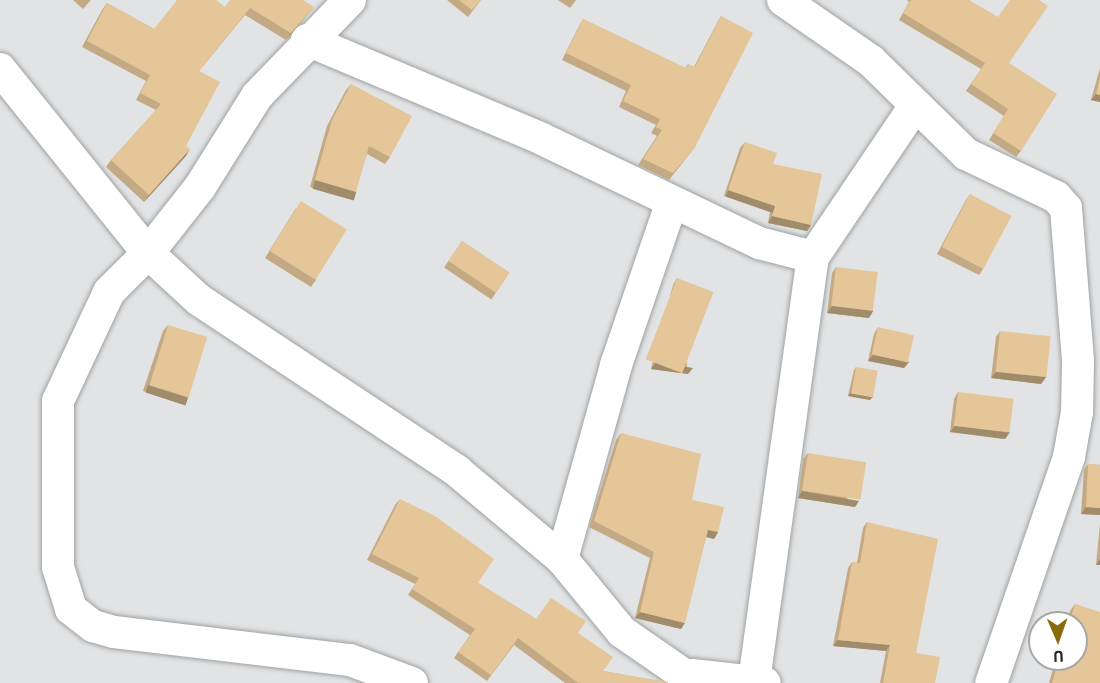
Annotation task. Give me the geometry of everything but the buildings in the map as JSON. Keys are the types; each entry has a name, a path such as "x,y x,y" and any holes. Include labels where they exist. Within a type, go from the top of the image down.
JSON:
{"street":[{"path":"350,0 307,40 257,96 200,187 148,253 109,292 58,401 58,567 71,609 93,626 114,632 350,660 412,683"},
{"path":"783,0 871,61 966,154 1056,197 1070,226 1078,362 1069,458 991,683"},
{"path":"307,40 542,139 671,204 759,243 813,256"},
{"path":"0,69 148,253 199,300 398,427 561,559 622,632 694,679 759,682 813,256 915,106"},
{"path":"561,559 616,365 671,204"}]}
